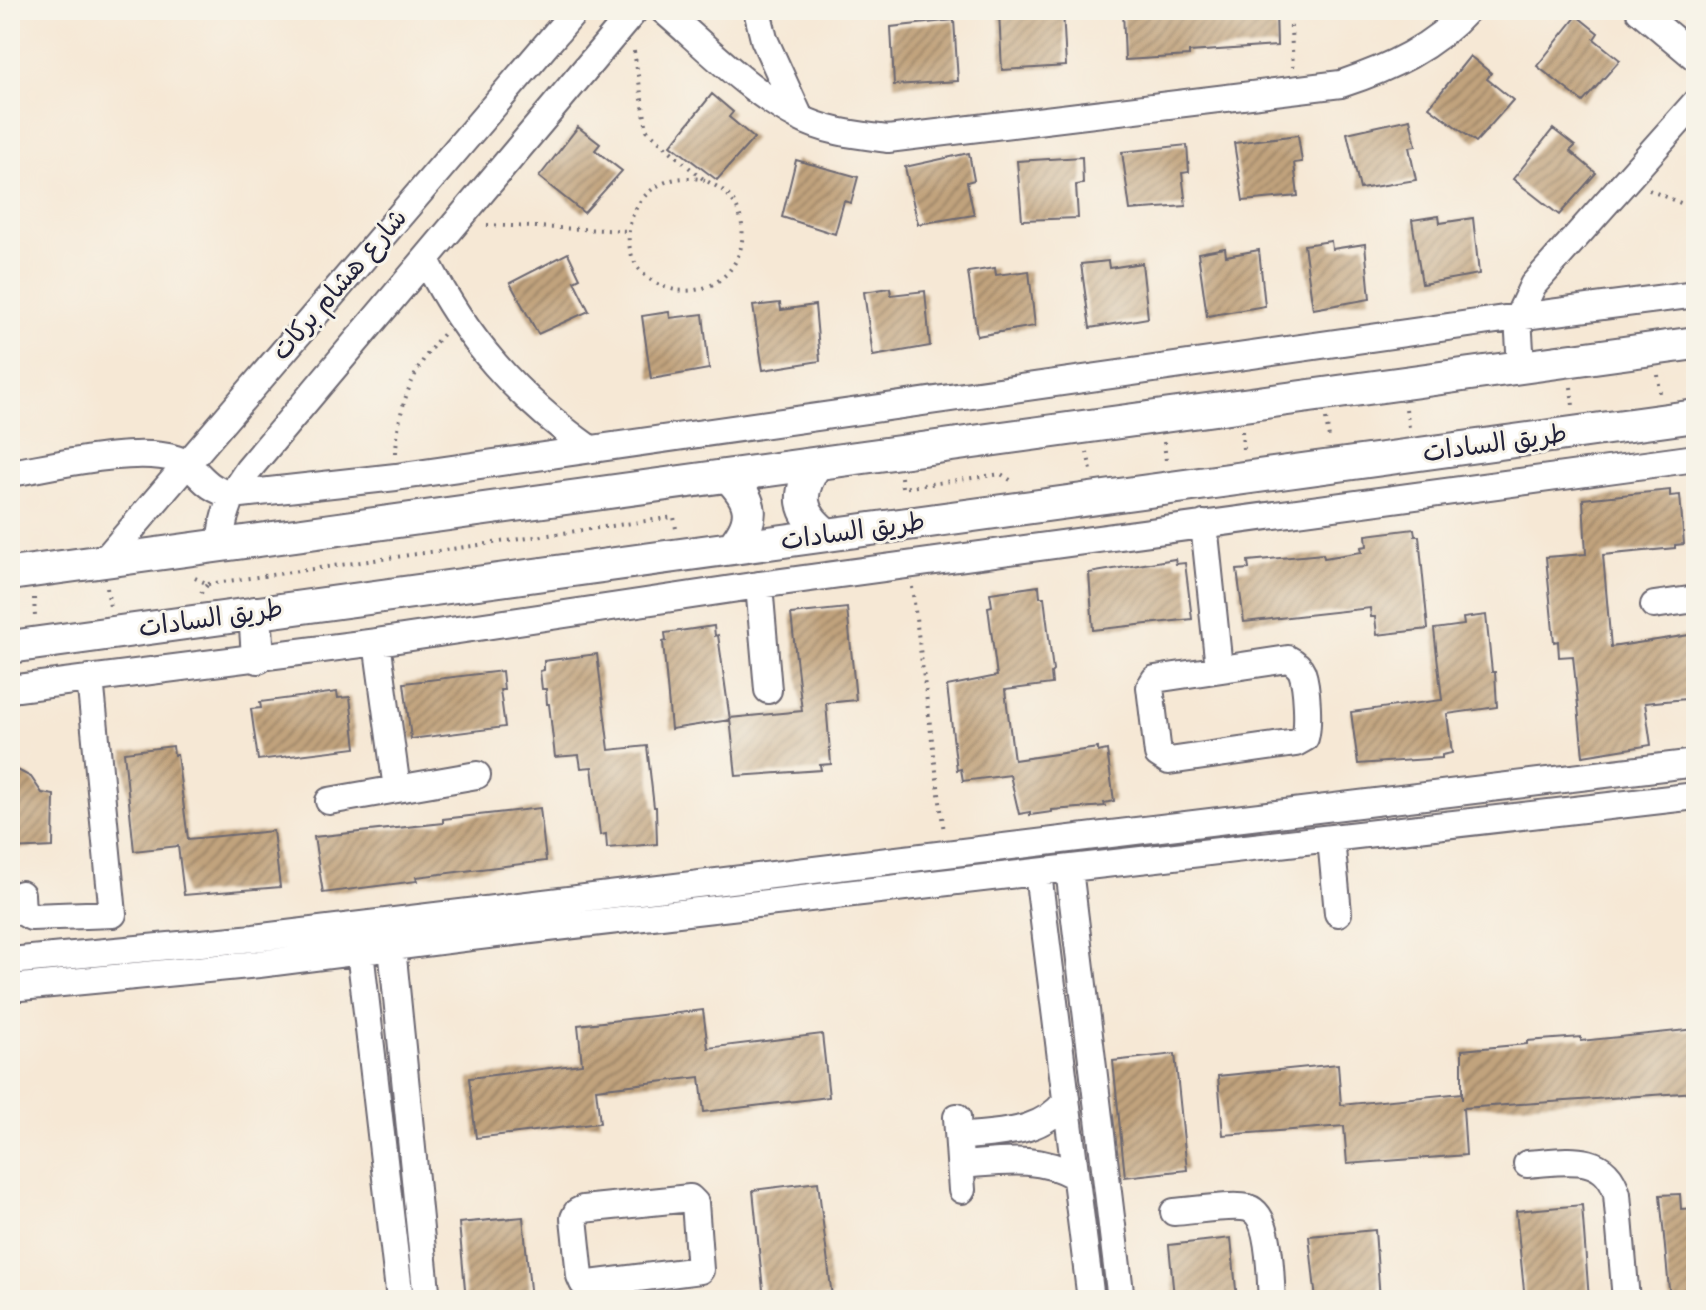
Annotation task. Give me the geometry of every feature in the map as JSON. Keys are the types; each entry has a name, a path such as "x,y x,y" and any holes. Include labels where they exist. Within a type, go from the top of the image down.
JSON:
{"main road":[{"path":"16,585 104,561 1696,343"},
{"name":"طريق السادات","path":"23,645 1696,416"},
{"path":"816,464 804,482 802,503 811,522 827,535"},
{"path":"728,476 744,491 750,511 746,531 732,548"},
{"path":"255,613 258,657"}],"street":[{"name":"شارع هشام بركات","path":"104,561 576,10"},
{"path":"663,10 769,100 800,118 843,133 888,139 1341,84 1385,69 1426,47 1467,10"},
{"path":"757,10 764,39 800,118"},
{"path":"1639,10 1696,58"},
{"name":"شارع هشام بركات","path":"220,545 221,528 232,495 248,470 632,14"},
{"path":"1521,367 1518,317 1529,292 1544,271 1696,102"},
{"path":"426,260 457,317 485,355 552,422 590,449"},
{"path":"10,473 144,453 159,454 188,463 207,485 232,495 396,477 1696,294"},
{"path":"10,689 377,642 759,585 1696,458"},
{"path":"1204,524 1219,668"},
{"path":"759,585 768,690"},
{"path":"1654,605 1696,599"},
{"path":"377,642 397,789"},
{"path":"1288,659 1296,663 1302,674 1308,729 1305,738 1296,743 1169,761 1162,758 1158,754 1150,687 1155,679 1219,668 1288,659"},
{"path":"21,894 22,912 31,917 113,914 90,678"},
{"path":"10,988 259,964 392,947 470,924 945,852 1696,763"},
{"path":"329,801 477,775"},
{"path":"10,961 254,938 470,924 946,883 1696,796"},
{"path":"1158,827 1161,859"},
{"path":"1331,839 1338,913"},
{"path":"945,852 946,883"},
{"path":"1069,869 1121,1300"},
{"path":"1038,873 1091,1300"},
{"path":"254,938 259,964"},
{"path":"392,947 427,1300"},
{"path":"360,951 400,1300"},
{"path":"1066,1101 1059,1111 1027,1129 958,1127 962,1178 1040,1161 1075,1176"},
{"path":"1527,1164 1586,1161 1597,1165 1614,1182 1626,1300"},
{"path":"687,1198 693,1200 702,1267 664,1288 625,1290 587,1284 581,1279 574,1218 580,1210 687,1198"},
{"path":"1174,1212 1245,1207 1258,1215 1265,1230 1272,1300"}],"path":[{"path":"1290,10 1295,89"},
{"path":"632,14 647,130 728,196 736,207 743,234 736,261 717,282 691,291 664,287 652,280 634,259 629,231 636,206 654,187 679,178 705,180"},
{"path":"1625,181 1695,208 1696,220"},
{"path":"455,224 629,231"},
{"path":"396,477 397,433 407,390 428,351 457,317"},
{"path":"1658,372 1660,395"},
{"path":"1570,384 1573,407"},
{"path":"1405,406 1409,430"},
{"path":"1326,417 1329,441"},
{"path":"1241,428 1243,453"},
{"path":"1163,439 1167,463"},
{"path":"1086,449 1092,473"},
{"path":"898,453 902,488 1001,474"},
{"path":"188,576 208,584 674,517 680,555"},
{"path":"104,561 112,633"},
{"path":"909,565 945,852"},
{"path":"196,596 208,584"},
{"path":"16,585 33,595 23,645"}],"building":[{"path":"1063,10 1066,66 1002,70 999,12"},
{"path":"1123,10 1276,10 1277,46 1125,60"},
{"path":"1577,16 1598,33 1594,39 1620,60 1583,102 1537,66"},
{"path":"954,20 958,81 894,85 891,27"},
{"path":"1470,56 1491,73 1487,79 1513,100 1476,142 1429,107"},
{"path":"712,94 733,112 729,117 754,138 717,180 671,145"},
{"path":"1410,119 1416,146 1409,147 1416,180 1360,189 1347,133"},
{"path":"578,127 600,144 595,150 622,171 584,213 539,177"},
{"path":"1553,129 1575,146 1570,151 1596,173 1559,215 1513,179"},
{"path":"1298,135 1302,162 1294,163 1298,196 1243,201 1234,143"},
{"path":"1187,145 1189,172 1182,173 1186,206 1130,210 1122,152"},
{"path":"969,153 974,180 967,182 974,215 918,224 905,167"},
{"path":"1082,157 1083,184 1076,185 1078,218 1022,220 1017,161"},
{"path":"796,160 858,177 851,203 844,201 835,234 782,217"},
{"path":"1439,216 1440,223 1473,218 1479,274 1422,284 1412,220"},
{"path":"1331,241 1332,249 1365,244 1370,299 1313,309 1304,245"},
{"path":"1225,248 1226,256 1259,250 1265,306 1207,316 1198,253"},
{"path":"568,253 580,278 574,281 589,311 538,334 510,283"},
{"path":"1108,261 1109,268 1142,263 1148,318 1090,328 1081,264"},
{"path":"995,268 996,275 1029,271 1035,326 977,336 968,272"},
{"path":"890,288 891,295 925,291 930,346 873,356 864,292"},
{"path":"780,303 781,310 815,305 820,361 763,370 753,306"},
{"path":"669,312 670,318 703,314 709,369 651,379 642,316"},
{"path":"1670,490 1670,496 1680,495 1684,544 1675,545 1675,548 1603,555 1611,647 1696,634 1696,698 1645,703 1651,745 1583,756 1573,656 1559,657 1558,641 1554,642 1546,557 1586,554 1583,499"},
{"path":"1414,529 1415,536 1419,536 1428,629 1377,635 1375,617 1371,617 1370,608 1244,622 1237,570 1249,569 1248,561 1323,554 1324,558 1362,552 1361,547 1367,546 1366,535"},
{"path":"1175,559 1176,564 1185,563 1192,619 1093,630 1089,573"},
{"path":"1039,586 1040,597 1044,597 1052,684 1005,690 1014,760 1098,748 1098,752 1107,750 1114,801 1104,803 1105,806 1019,814 1010,775 963,781 961,769 957,770 947,686 997,676 988,607 992,606 990,593"},
{"path":"847,608 856,700 826,703 831,764 820,765 821,770 736,776 730,718 802,711 791,614"},
{"path":"1486,615 1497,707 1447,714 1452,753 1442,755 1442,758 1358,764 1351,712 1442,700 1434,629 1464,625 1463,618"},
{"path":"714,626 715,636 718,635 730,720 671,729 663,642 666,641 665,633"},
{"path":"597,654 609,750 647,746 656,807 657,844 607,848 606,834 600,835 592,767 581,768 579,755 555,757 549,704 546,689 542,689 540,671 544,670 544,661"},
{"path":"502,671 504,690 500,690 505,727 411,739 404,683"},
{"path":"337,692 338,698 350,697 356,748 258,760 251,709 261,708 260,702"},
{"path":"173,746 174,755 177,755 188,839 273,831 280,887 184,895 178,846 134,851 124,752"},
{"path":"10,766 31,777 42,793 54,795 53,847 10,849"},
{"path":"540,808 546,861 416,877 417,881 323,893 314,837 443,823 443,819"},
{"path":"703,1010 708,1048 822,1034 829,1097 704,1112 700,1077 596,1089 600,1123 476,1138 469,1078 582,1064 578,1025"},
{"path":"1696,1029 1696,1092 1463,1108 1466,1155 1347,1164 1344,1126 1223,1135 1218,1076 1338,1064 1341,1105 1462,1093 1462,1050 1527,1044 1527,1041 1581,1037 1581,1041"},
{"path":"1175,1054 1187,1170 1125,1177 1113,1061"},
{"path":"818,1182 832,1297 764,1300 753,1190"},
{"path":"1680,1194 1681,1209 1696,1208 1696,1300 1670,1300 1660,1195"},
{"path":"1582,1205 1589,1300 1525,1300 1516,1211"},
{"path":"523,1217 531,1300 466,1300 459,1223"},
{"path":"1375,1230 1380,1300 1316,1300 1309,1236"},
{"path":"1231,1238 1237,1300 1174,1297 1169,1245"}]}
